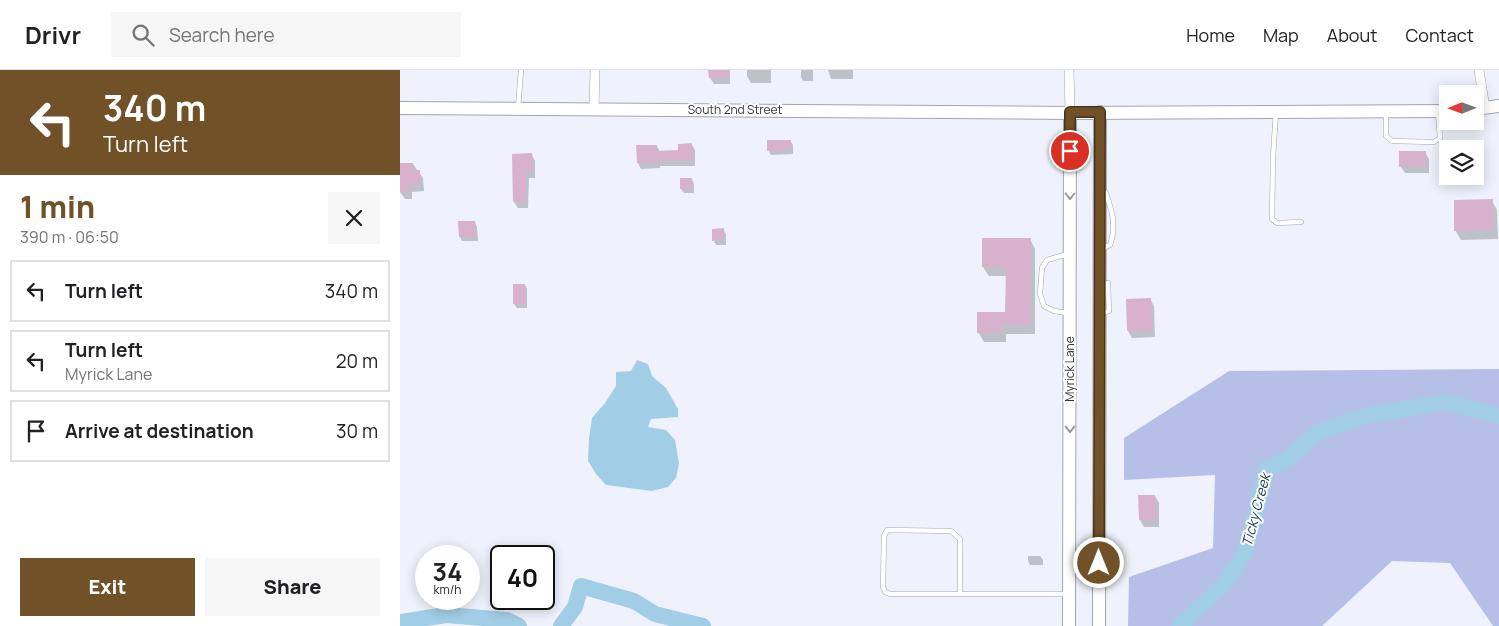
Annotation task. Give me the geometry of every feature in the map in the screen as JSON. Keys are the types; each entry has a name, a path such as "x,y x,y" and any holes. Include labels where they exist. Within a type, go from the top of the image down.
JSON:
{"main road":[{"path":"1484,108 1499,106"},
{"name":"South 2nd Street","path":"400,108 1070,112 1439,111"},
{"name":"Myrick Lane","path":"1069,624 1070,112"},
{"path":"1099,623 1100,112"}],"street":[{"path":"594,109 595,70"},
{"path":"1069,70 1070,112"},
{"path":"1479,70 1479,85"}],"lane":[{"path":"518,109 521,70"},
{"path":"1276,111 1272,219 1277,223 1301,222"},
{"path":"1386,112 1386,136 1392,141 1434,142 1440,138 1441,130"},
{"path":"1070,253 1047,260 1042,268 1040,294 1044,306 1054,311 1070,313"},
{"path":"1100,314 1109,311 1108,283"},
{"path":"960,594 960,539 955,533 950,531 887,530 884,536 883,587 885,592 890,594 960,594 1069,594"}],"shaded area":[{"path":"637,360 648,364 652,376 666,388 678,409 678,417 651,419 648,427 666,430 675,440 679,463 676,478 668,487 652,491 606,485 588,461 592,418 616,386 616,372 631,371"},
{"path":"1499,369 1499,626 1493,626 1450,563 1392,561 1322,626 1128,626 1129,577 1213,548 1215,475 1124,480 1124,438 1229,371"}],"building":[{"path":"708,70 727,70 727,78 709,78"},
{"path":"767,140 791,140 791,150 767,151"},
{"path":"692,143 693,160 637,163 636,145 657,145 657,151 678,150 678,144"},
{"path":"1399,151 1426,151 1426,166 1399,167"},
{"path":"532,153 533,172 526,172 526,202 513,202 512,154"},
{"path":"400,163 413,163 414,170 420,170 420,185 409,185 409,192 400,192"},
{"path":"680,178 692,178 693,189 680,189"},
{"path":"1493,199 1493,230 1454,231 1454,200"},
{"path":"458,221 475,221 476,237 459,237"},
{"path":"724,228 724,240 712,241 712,229"},
{"path":"982,238 1031,238 1030,325 1001,324 1001,333 977,333 977,312 1005,312 1006,267 982,267"},
{"path":"513,284 525,284 526,304 513,304"},
{"path":"1151,298 1152,331 1127,331 1126,299"},
{"path":"1138,495 1155,495 1156,520 1139,520"}],"waterway":[{"name":"Ticky Creek","path":"1180,626 1223,585 1245,553 1267,468 1287,460 1319,432 1368,415 1446,402 1499,416"},
{"name":"Ticky Creek","path":"561,626 575,607 581,586 634,601 655,614 703,626"},
{"name":"Ticky Creek","path":"400,622 446,615 507,620 519,626"}],"route":[{"path":"1070,151 1070,112 1100,112 1099,563"}]}
